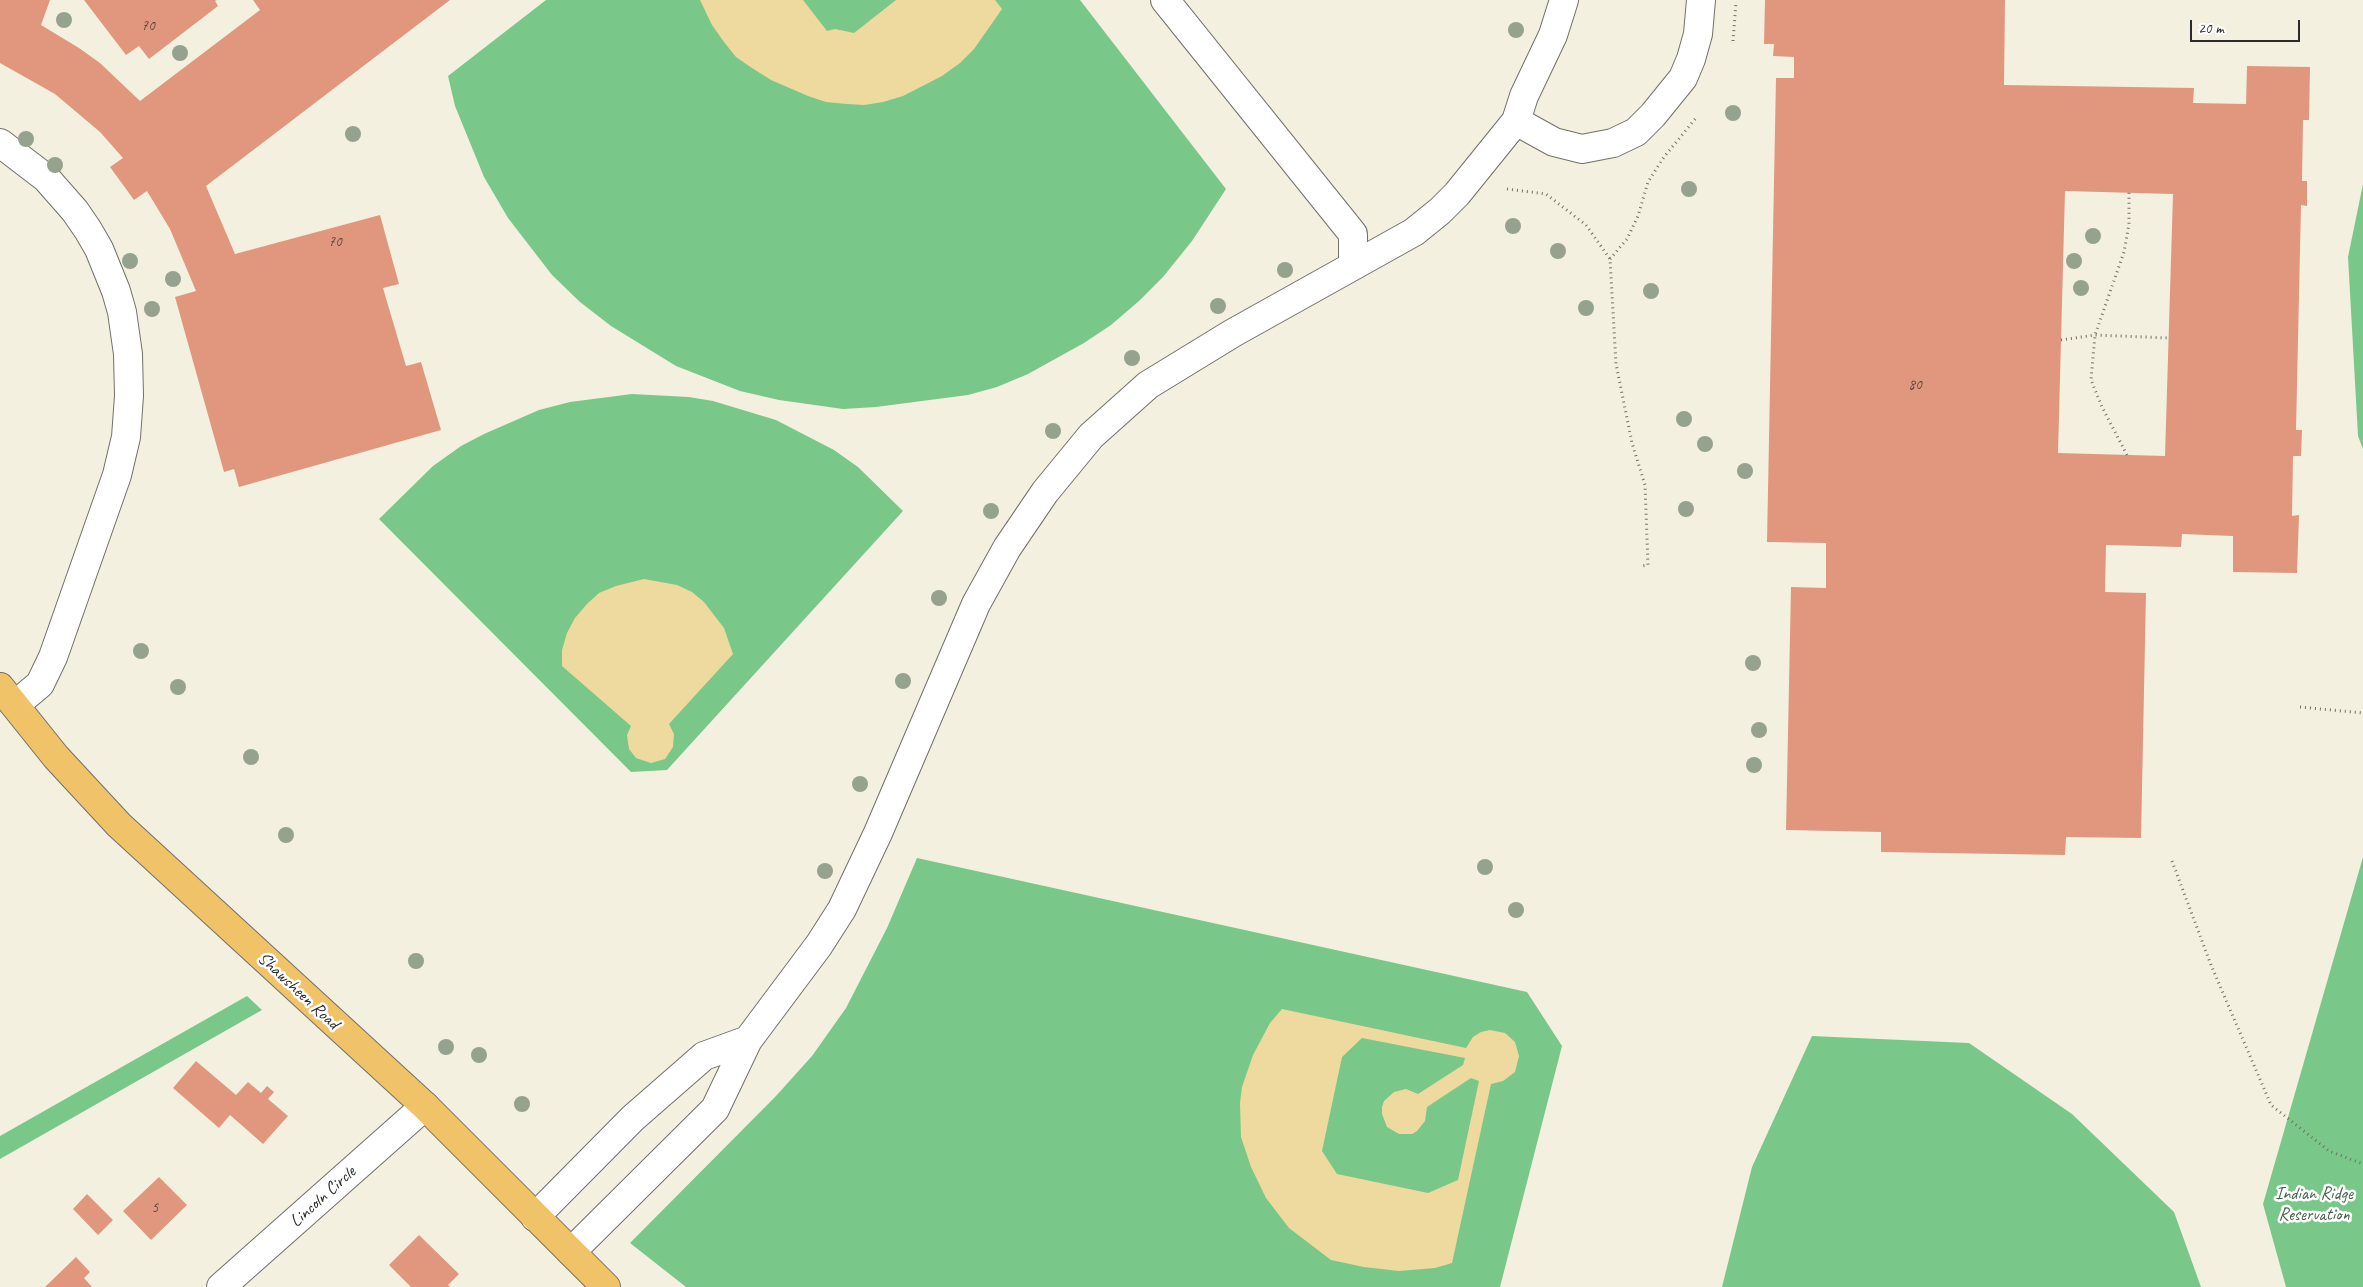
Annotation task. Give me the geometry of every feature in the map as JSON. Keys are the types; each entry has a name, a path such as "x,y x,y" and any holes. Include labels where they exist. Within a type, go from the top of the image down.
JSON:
{"main road":[{"name":"Shawsheen Road","path":"7,696 56,757 120,825 424,1106 606,1287"}],"street":[{"path":"1166,0 1353,234 1353,266"},
{"path":"570,1252 715,1109 748,1040 819,945 842,908 878,833 976,604 1011,541 1046,492 1091,436 1148,385 1233,333 1414,232 1440,211 1457,194 1516,121 1524,96 1553,35 1564,0"},
{"path":"1516,121 1554,142 1582,149 1613,143 1636,132 1653,115 1683,78 1692,59 1698,34 1700,0"},
{"path":"0,143 46,178 75,211 102,256 122,312 128,354 129,396 126,437 117,475 53,657 40,684 7,696"},
{"path":"535,1217 633,1118 704,1056 748,1040"},
{"name":"Lincoln Circle","path":"222,1287 424,1106"}],"path":[{"path":"1501,195 1508,188 1546,194 1586,225 1610,259 1616,364 1632,443 1645,486 1648,565 1641,566"},
{"path":"2127,455 2102,407 2091,380 2095,335 2124,252 2129,224 2129,192"},
{"path":"2061,340 2095,335 2169,338"},
{"path":"2300,707 2363,713"},
{"path":"2172,861 2211,965 2270,1105 2330,1151 2363,1164"}],"green space":[{"path":"546,0 1080,0 1226,189 1192,241 1163,277 1139,301 1111,325 1084,343 1028,374 997,387 968,395 876,407 843,409 779,400 740,391 676,366 611,326 580,302 552,275 508,218 484,177 455,106 448,76"},
{"path":"2363,184 2363,449 2358,436 2348,257"},
{"path":"632,394 689,397 713,401 776,420 834,450 858,467 903,511 667,770 631,772 379,519 433,466 461,446 484,434 539,410 570,402"},
{"name":"Indian Ridge Reservation","path":"2363,857 2363,1287 2286,1287 2263,1204"},
{"path":"917,858 1527,992 1562,1046 1500,1287 686,1287 630,1243 776,1096 812,1056 846,1008 887,928"},
{"path":"247,996 262,1010 0,1159 0,1136"},
{"path":"1812,1036 1969,1043 2072,1114 2174,1212 2201,1287 1722,1287 1752,1167"}],"sand":[{"path":"700,0 803,0 827,31 835,29 854,33 896,0 995,0 1002,9 974,49 960,63 942,76 903,96 864,105 826,102 771,80 752,68 736,57 724,42 712,25"},
{"path":"644,579 677,585 692,592 704,602 724,628 733,654 669,724 674,734 673,747 665,759 651,763 636,758 629,749 627,735 631,726 562,666 562,650 567,633 575,618 587,604 599,593 616,586"},
{"path":"1282,1009 1466,1048 1473,1037 1481,1032 1490,1030 1505,1033 1515,1042 1519,1056 1515,1072 1503,1081 1491,1084 1452,1263 1435,1268 1399,1271 1364,1267 1331,1260 1289,1228 1266,1198 1251,1167 1241,1137 1240,1103 1242,1087 1253,1055 1270,1023","holes":["1362,1038 1465,1058 1463,1065 1418,1094 1406,1089 1394,1092 1384,1101 1382,1107 1382,1114 1387,1127 1399,1134 1412,1134 1425,1121 1427,1107 1471,1078 1479,1081 1458,1180 1428,1193 1337,1174 1322,1151 1342,1057"]}],"building":[{"path":"0,0 50,0 41,25 100,63 140,101 260,10 253,0 450,0 206,186 235,254 380,215 399,284 383,288 406,366 421,362 441,430 239,487 234,469 224,472 175,297 196,291 170,229 147,191 134,200 110,167 123,158 100,132 55,94 0,63"},
{"path":"84,0 217,0 215,1 218,6 149,59 139,46 126,55"},
{"path":"1765,0 2005,0 2004,85 2194,88 2193,103 2246,104 2247,66 2310,67 2309,120 2303,120 2302,181 2307,181 2307,206 2301,205 2296,430 2302,430 2301,456 2293,456 2292,516 2299,515 2297,573 2233,572 2233,536 2182,534 2181,547 2106,545 2105,592 2146,593 2141,838 2066,837 2065,855 1881,852 1881,832 1786,830 1791,587 1826,588 1826,543 1767,542 1776,78 1794,78 1794,57 1773,56 1774,44 1764,44","holes":["2065,191 2173,194 2165,456 2058,453"]},
{"path":"196,1061 236,1095 248,1082 261,1093 267,1086 274,1092 268,1099 288,1116 263,1144 230,1115 219,1128 173,1088"},
{"path":"159,1177 187,1205 151,1240 123,1211"},
{"path":"87,1194 113,1220 98,1235 73,1209"},
{"path":"419,1235 459,1274 448,1285 450,1287 411,1287 389,1265"},
{"path":"76,1257 90,1272 84,1278 92,1287 45,1287"}]}
